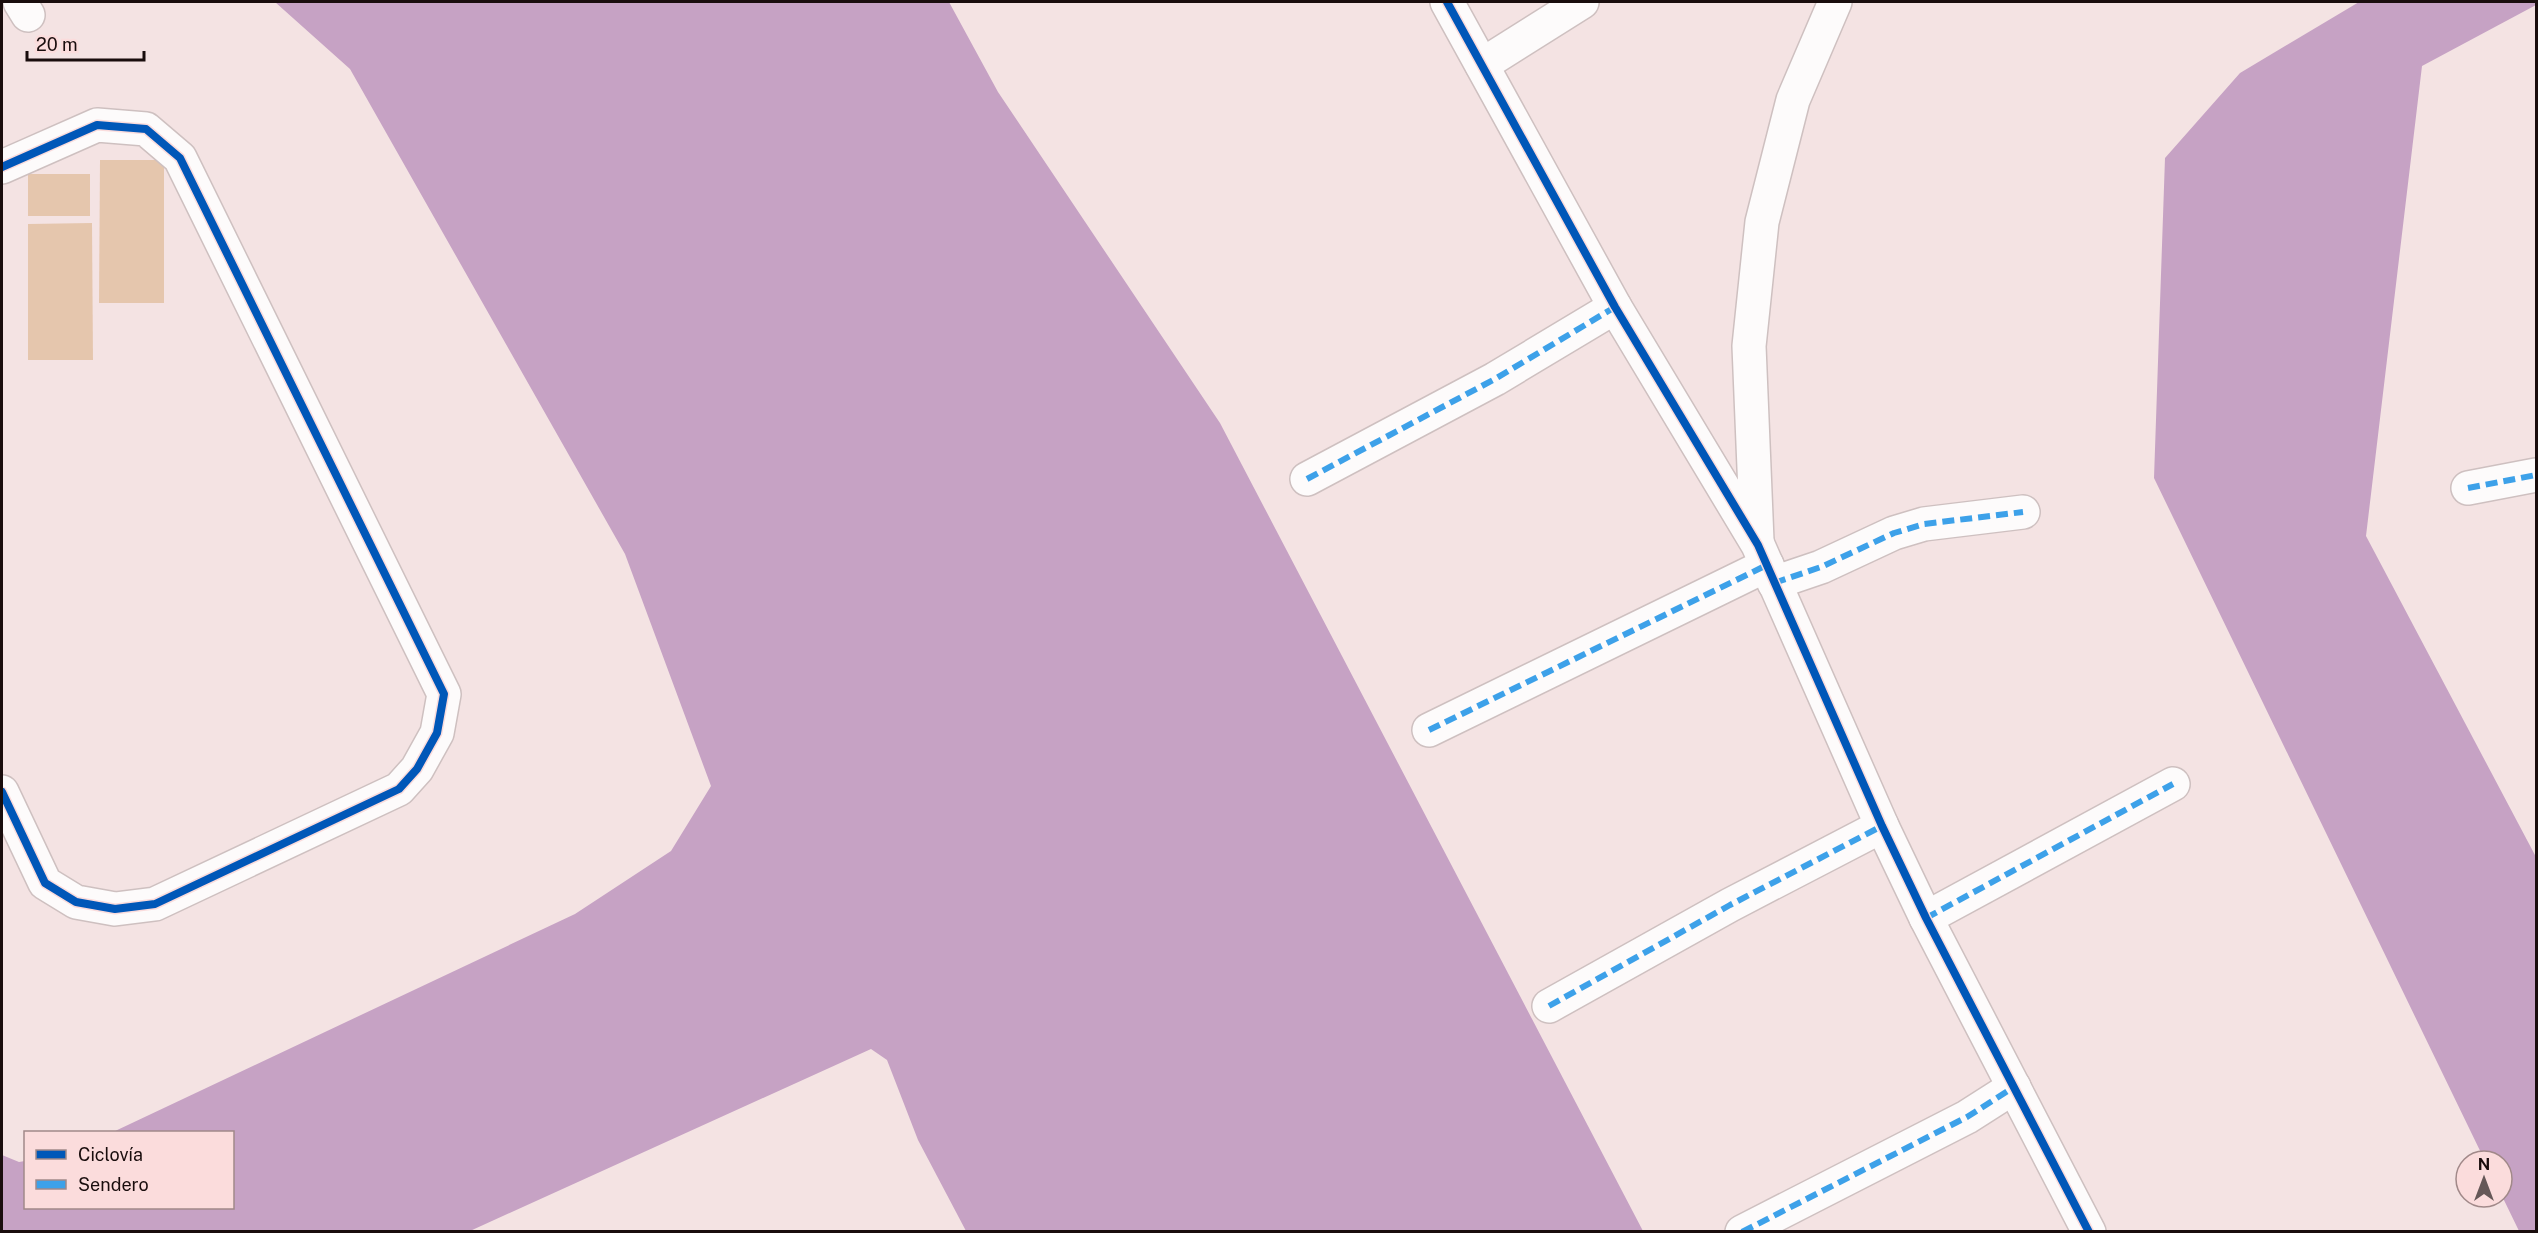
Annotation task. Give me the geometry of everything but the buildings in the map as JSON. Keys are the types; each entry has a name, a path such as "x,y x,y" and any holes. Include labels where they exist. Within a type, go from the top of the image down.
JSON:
{"street":[{"path":"1447,2 1615,307 1766,564 1882,826 1926,918 2089,1232"},
{"path":"1482,65 1582,2"},
{"path":"1766,564 1752,471 1749,346 1762,222 1793,100 1835,2"},
{"path":"2,167 97,125 146,129 180,158 444,694 437,733 417,769 399,789 155,904 115,909 76,902 45,883 2,792"},
{"path":"1307,479 1495,379 1615,307"},
{"path":"2468,488 2536,475"},
{"path":"1429,730 1766,564 1821,567 1904,530 1924,524 2023,512"},
{"path":"1926,918 2173,784"},
{"path":"1549,1006 1730,905 1882,826"},
{"path":"1742,1232 1967,1117 2014,1087"}],"shaded area":[{"path":"275,2 949,2 998,92 1220,423 1643,1231 966,1231 918,1140 887,1060 871,1049 470,1231 2,1231 2,1155 19,1162 24,1161 24,1209 234,1209 234,1131 115,1131 575,914 671,851 711,786 625,554 350,69"},
{"path":"2359,2 2536,2 2536,5 2422,66 2366,536 2536,857 2536,1231 2519,1231 2508,1209 2514,1209 2514,1149 2479,1149 2154,478 2165,158 2240,73"},
{"path":"100,160 164,160 164,303 99,303"},
{"path":"28,174 90,174 90,216 28,216"},
{"path":"92,223 93,360 28,360 28,224"}],"marked path":[{"path":"1307,479 1495,379 1615,307"},
{"path":"2468,488 2536,475"},
{"path":"1774,583 1821,567 1894,533 1924,524 2023,512"},
{"path":"1429,730 1767,565"},
{"path":"1926,918 2173,784"},
{"path":"1549,1006 1730,905 1882,826"},
{"path":"1742,1232 1967,1117 2014,1087"}],"cycle path":[{"path":"1447,2 1615,307 1758,545 1882,826 1926,918 2089,1232"},
{"path":"2,167 97,125 146,129 180,158 444,694 437,733 417,769 399,789 155,904 115,909 76,902 45,883 2,792"}]}
